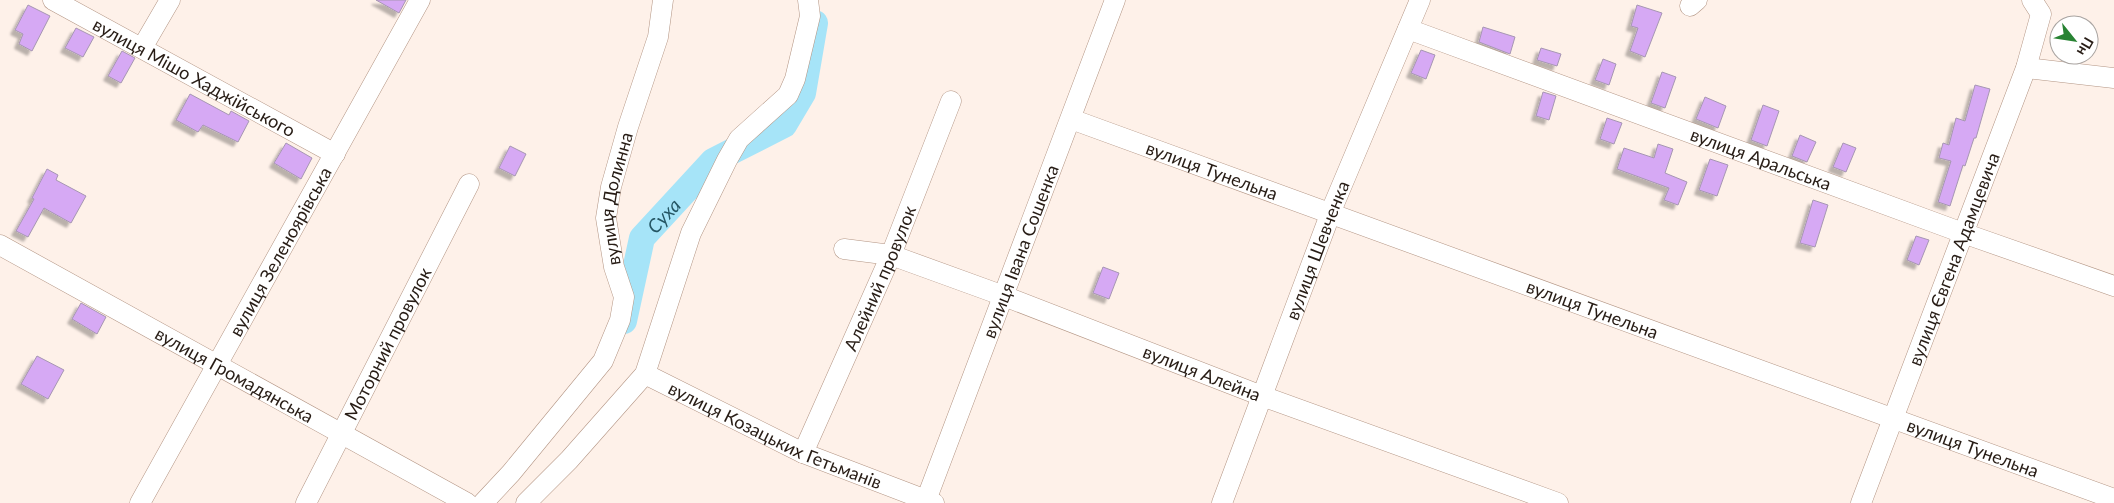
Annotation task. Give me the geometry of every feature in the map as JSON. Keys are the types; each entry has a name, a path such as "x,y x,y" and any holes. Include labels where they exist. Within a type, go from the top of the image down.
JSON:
{"street":[{"name":"вулиця Мішо Хаджійського","path":"54,0 335,154"},
{"path":"142,48 170,0"},
{"name":"вулиця Зеленоярівська","path":"140,503 420,0"},
{"name":"вулиця Долинна","path":"483,503 511,473 604,361 620,320 624,297 614,267 606,218 611,187 628,127 658,37 663,0"},
{"path":"526,503 570,460 646,374 691,233 727,160 739,139 788,95 795,79 810,16 808,0"},
{"name":"вулиця Івана Сошенка","path":"928,502 1115,0"},
{"name":"вулиця Шевченка","path":"1222,503 1330,213 1420,0"},
{"name":"вулиця Євгена Адамцевича","path":"1860,503 2026,68 2037,7"},
{"name":"вулиця Аральська","path":"1408,28 1963,233 2114,286"},
{"path":"2026,68 2114,78"},
{"name":"Алейний провулок","path":"803,453 891,255 951,101"},
{"name":"вулиця Тунельна","path":"1071,120 2114,499"},
{"name":"Моторний провулок","path":"306,503 342,436 469,184"},
{"name":"вулиця Громадянська","path":"0,245 342,436 468,503"},
{"name":"вулиця Алейна","path":"844,249 891,255 1004,296 1262,396 1558,503"},
{"name":"вулиця Козацьких Гетьманів","path":"646,374 803,453 928,502"}],"building":[{"path":"376,0 406,0 399,13"},
{"path":"28,5 50,16 32,51 19,44 23,34 15,30"},
{"path":"1637,5 1662,13 1645,57 1630,51 1638,28 1631,26"},
{"path":"1483,27 1515,37 1510,54 1479,42"},
{"path":"76,28 94,37 83,57 65,48"},
{"path":"1541,48 1561,54 1557,66 1537,60"},
{"path":"1421,50 1435,55 1426,79 1411,73"},
{"path":"122,51 135,58 121,83 108,76"},
{"path":"1603,59 1616,64 1609,85 1595,80"},
{"path":"1662,72 1676,77 1665,108 1651,103"},
{"path":"1975,85 1990,89 1976,138 1974,138 1965,166 1963,165 1950,206 1938,202 1951,161 1939,158 1943,143 1949,145 1956,118 1965,121"},
{"path":"1543,92 1556,96 1549,120 1536,116"},
{"path":"190,94 229,115 231,111 249,121 238,142 203,125 198,132 176,120"},
{"path":"1705,97 1726,106 1718,128 1696,119"},
{"path":"1763,105 1779,111 1767,146 1751,140"},
{"path":"1607,118 1622,123 1614,144 1600,139"},
{"path":"1800,135 1816,142 1807,162 1792,156"},
{"path":"286,143 312,158 301,179 274,163"},
{"path":"1843,143 1856,148 1846,172 1833,167"},
{"path":"1658,144 1673,149 1665,173 1687,182 1678,205 1664,200 1669,188 1617,169 1624,148 1654,158"},
{"path":"510,146 526,154 515,176 499,168"},
{"path":"1710,159 1728,165 1717,196 1699,190"},
{"path":"47,169 58,175 56,180 86,196 71,223 44,208 28,237 16,231 34,199 32,198"},
{"path":"1813,200 1828,205 1815,247 1800,243"},
{"path":"1916,236 1929,240 1919,265 1907,260"},
{"path":"1103,267 1119,273 1109,299 1093,293"},
{"path":"81,303 106,317 97,334 72,319"},
{"path":"37,356 64,370 48,399 21,384"}],"waterway":[{"name":"Суха","path":"624,321 642,238 713,161 784,125 803,93 815,23"}]}
